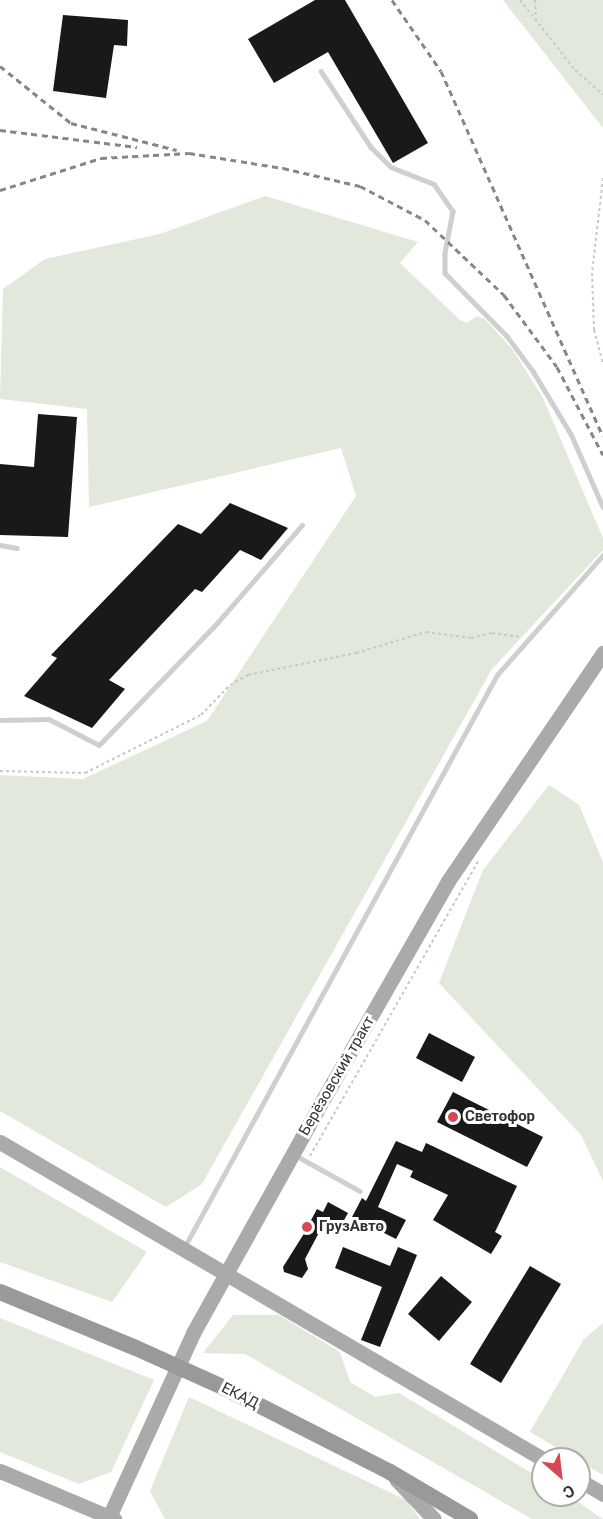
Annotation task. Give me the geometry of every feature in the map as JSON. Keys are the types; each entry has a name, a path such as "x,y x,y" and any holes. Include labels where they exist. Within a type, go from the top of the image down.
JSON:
{"highway":[{"name":"ЕКАД","path":"0,1292 136,1348 225,1388 390,1472 470,1519"}],"main road":[{"name":"Берёзовский тракт","path":"110,1518 193,1333 292,1154 448,881 603,653"},
{"path":"0,1142 184,1247 531,1452"},
{"path":"0,1471 110,1518"},
{"path":"390,1472 434,1519"}],"lane":[{"path":"321,71 370,147 391,167 434,184 453,211 445,253 445,273 507,336 533,370 571,434 603,507"},
{"path":"0,720 49,719 99,745 218,622 302,525"},
{"path":"0,545 17,548"},
{"path":"184,1247 497,675 603,555"},
{"path":"292,1154 360,1191"}],"path":[{"path":"520,0 575,70 603,94"},
{"path":"535,0 537,23"},
{"path":"603,178 592,273 594,330 603,363"},
{"path":"0,771 85,773 201,715 231,685 248,675 356,653 426,633 471,638 492,633 531,637"},
{"path":"307,1162 479,860"}],"shaded area":[{"path":"503,0 603,0 603,128"},
{"path":"265,196 418,242 400,263 460,320 467,323 477,316 485,319 513,350 543,398 603,538 603,550 492,669 202,1184 166,1207 0,1111 0,775 83,779 207,721 356,496 341,448 89,507 87,409 0,399 3,289 45,259 160,234"},
{"path":"549,785 579,805 603,862 603,1181 581,1135 439,983 483,870"},
{"path":"0,1167 147,1252 112,1302 0,1262"},
{"path":"233,1315 279,1315 340,1352 350,1382 375,1397 399,1393 531,1473 531,1507 586,1507 603,1519 532,1519 245,1354 203,1353"},
{"path":"0,1318 154,1380 111,1472 79,1484 0,1452"},
{"path":"603,1323 603,1475 591,1468 591,1447 555,1447 530,1432 584,1339"},
{"path":"189,1397 406,1500 420,1519 165,1519 150,1491"}],"building":[{"path":"315,0 345,0 428,143 393,163 328,52 274,83 248,39"},
{"path":"63,15 128,20 127,46 114,45 106,98 53,91"},
{"path":"38,414 77,417 68,537 0,535 0,464 34,467"},
{"path":"230,503 288,528 261,560 240,550 202,592 195,589 109,680 125,689 92,728 24,696 57,658 51,655 178,524 201,534"},
{"path":"429,1033 475,1057 462,1082 416,1058"},
{"path":"453,1092 543,1137 527,1167 437,1122"},
{"path":"396,1141 422,1152 426,1143 517,1186 495,1232 502,1236 491,1254 433,1220 448,1195 410,1177 413,1171 397,1164 378,1207 406,1220 396,1239 352,1217 362,1198 366,1201"},
{"path":"328,1202 348,1213 338,1231 324,1223 305,1259 308,1269 302,1278 284,1272 283,1267 305,1232 303,1225 310,1222 317,1209 323,1212"},
{"path":"343,1247 390,1266 398,1247 417,1255 380,1347 361,1340 382,1287 335,1268"},
{"path":"530,1266 561,1284 501,1383 470,1364"},
{"path":"441,1276 472,1302 439,1341 408,1314"}],"railway":[{"path":"392,0 441,71 603,436"},
{"path":"0,66 71,123 177,150"},
{"path":"0,130 137,147"},
{"path":"0,190 101,158 189,153 283,168 360,186 425,220 504,295 557,367 603,455"}],"place":[{"name":"Светофор","path":"453,1117"},
{"name":"ГрузАвто","path":"307,1227"}]}
